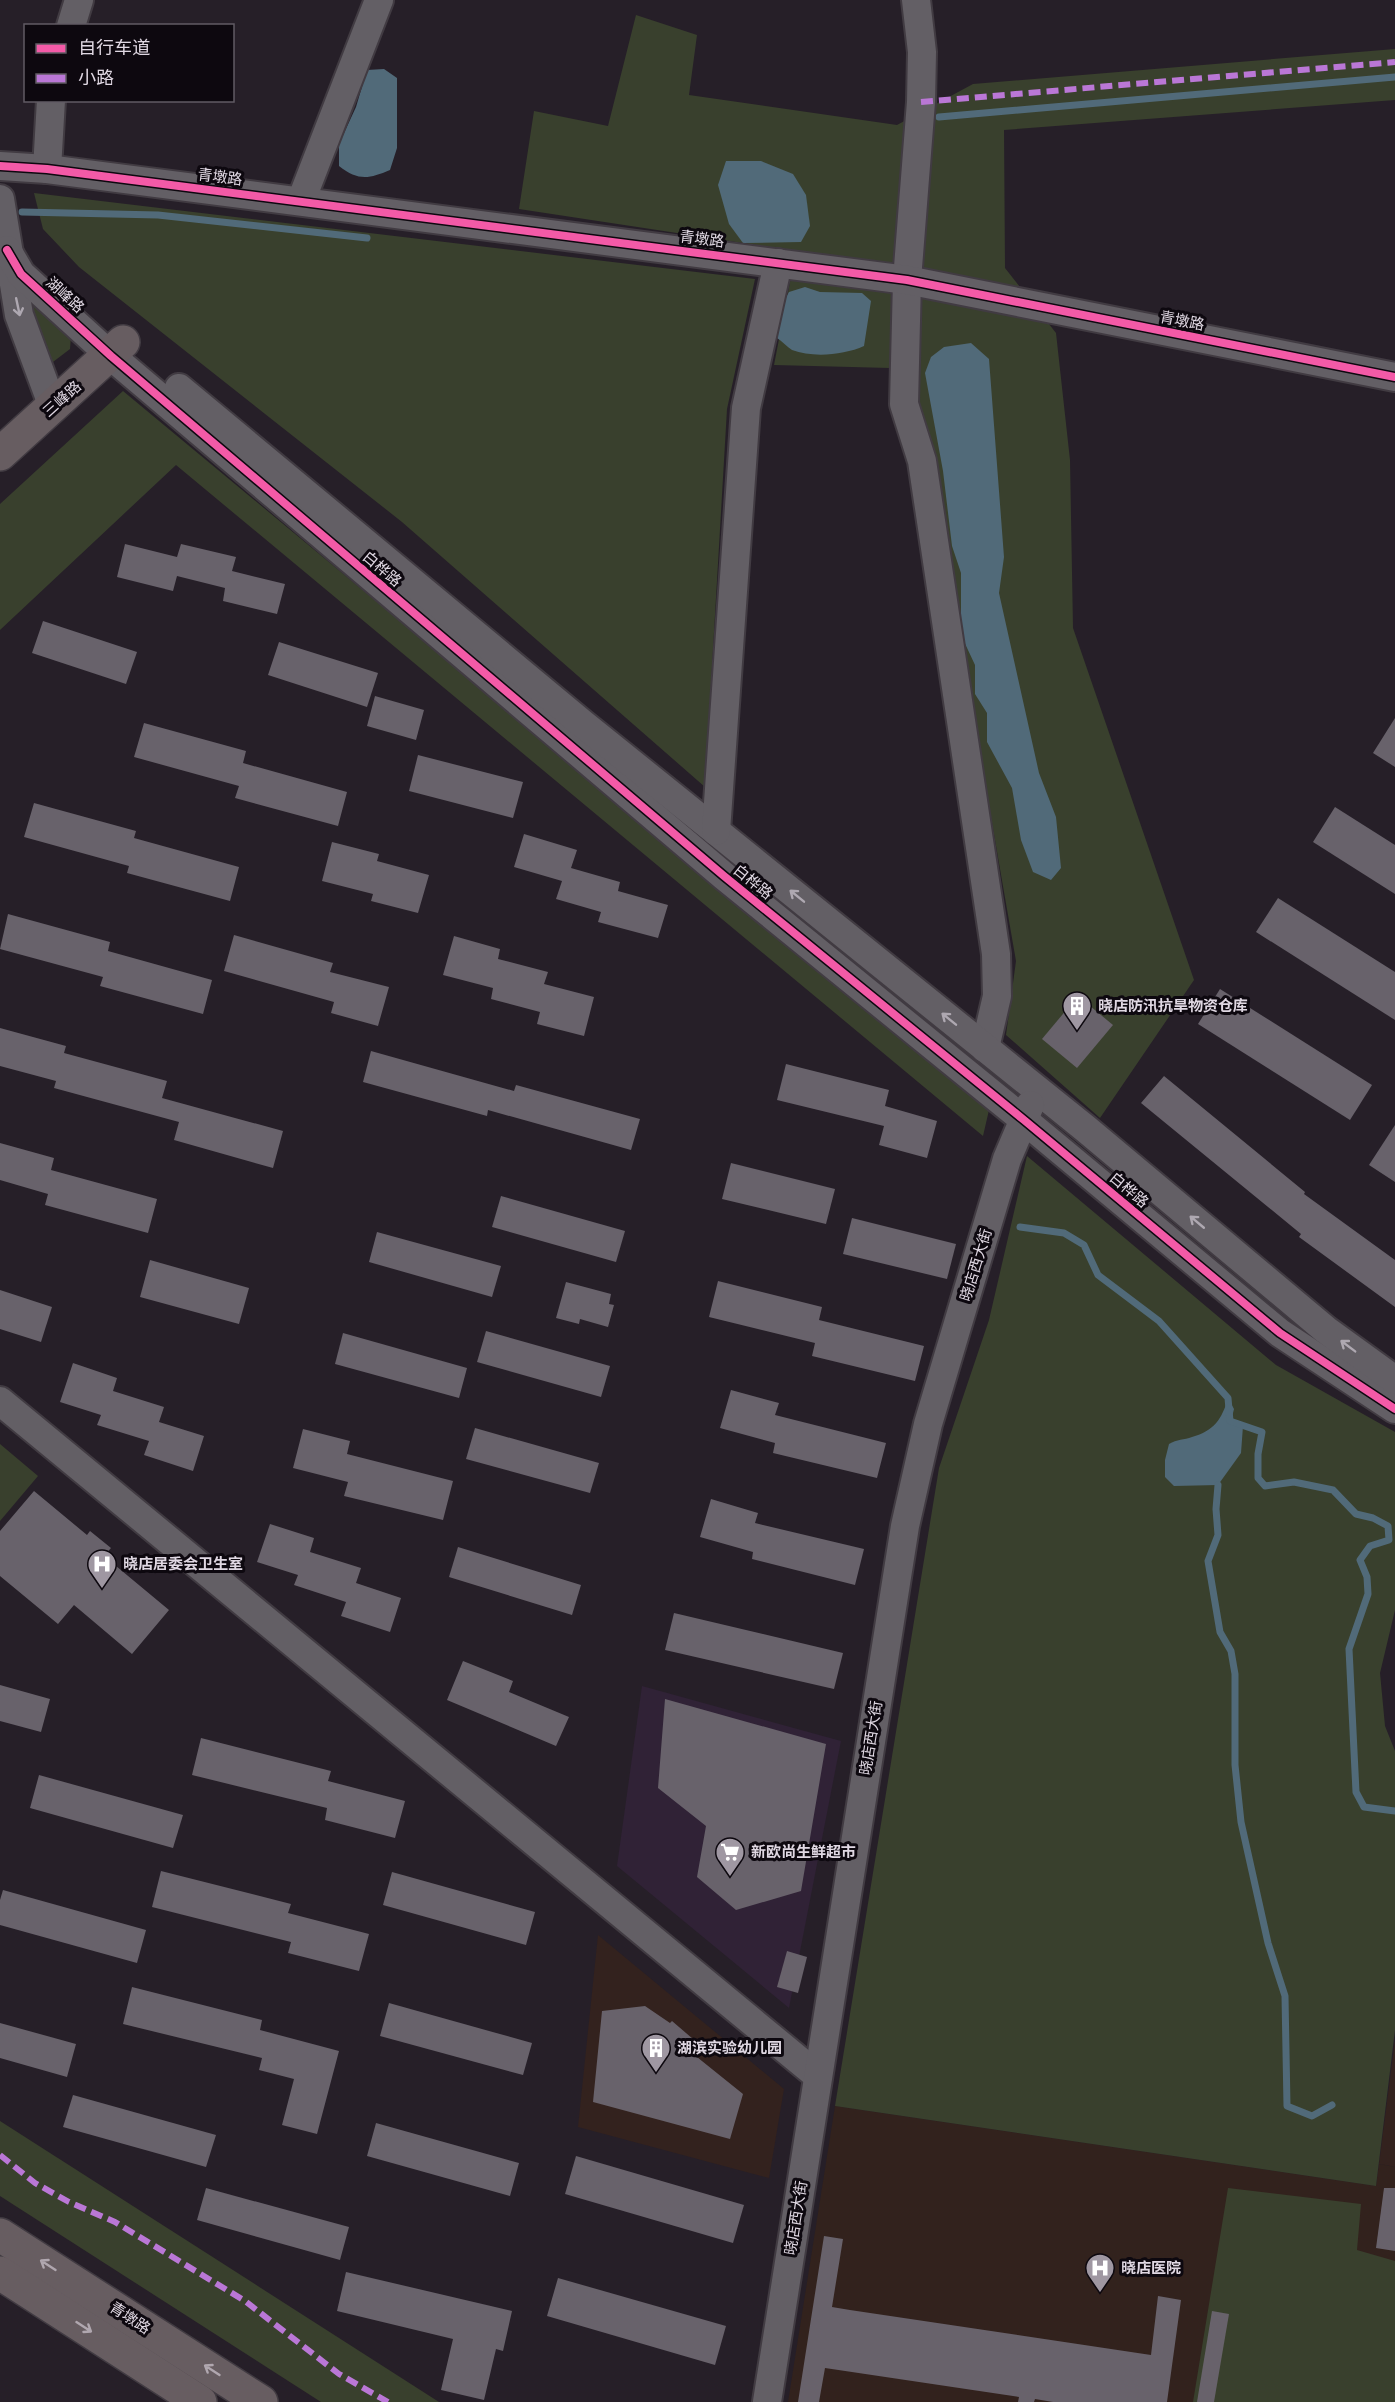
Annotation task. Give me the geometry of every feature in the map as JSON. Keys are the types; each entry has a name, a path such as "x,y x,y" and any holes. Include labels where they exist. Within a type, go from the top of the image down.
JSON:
{"main road":[{"name":"三峰路","path":"0,454 117,349"},
{"name":"青墩路","path":"0,2235 261,2402"},
{"path":"0,2273 200,2402"}],"street":[{"path":"72,24 79,0"},
{"path":"301,201 379,0"},
{"path":"916,0 922,52 921,102 907,280 903,404 922,461 996,954 997,996 985,1048"},
{"path":"47,169 51,102"},
{"name":"青墩路","path":"0,166 47,169 907,280 1395,377"},
{"name":"湖峰路","path":"0,200 7,250 21,274 117,349"},
{"path":"7,250 19,315 53,407"},
{"path":"716,831 746,408 778,263"},
{"name":"白桦路","path":"117,349 1037,1089 1326,1329 1395,1380"},
{"name":"白桦路","path":"117,349 724,876 1024,1120 1280,1334 1395,1409"},
{"name":"晓店西大街","path":"767,2402 905,1527 928,1424 1007,1159 1037,1089"},
{"path":"0,1401 818,2076"}],"shaded area":[{"path":"642,1686 841,1741 789,2008 617,1866"},
{"path":"598,1935 784,2089 769,2178 578,2127"},
{"path":"1395,2040 1395,2167 1379,2164"},
{"name":"晓店医院","path":"835,2106 1376,2186 1379,2164 1395,2167 1395,2402 788,2402"}],"green space":[{"path":"636,15 697,35 689,95 897,125 973,84 1395,49 1395,100 1004,130 1005,268 1056,333 1070,460 1073,628 1194,980 1100,1118 1006,1035 1016,961 916,385 920,358 890,368 774,365 796,251 519,209 534,111 608,126"},
{"path":"34,193 755,279 727,409 705,787 402,522 79,267 43,229"},
{"path":"23,288 71,336 70,349 49,365"},
{"path":"123,391 989,1110 983,1136 176,465 0,630 0,504"},
{"path":"1027,1156 1276,1365 1395,1432 1395,1610 1380,1673 1385,1726 1395,1751 1395,2030 1376,2186 835,2106 939,1468 989,1320"},
{"path":"0,1444 38,1476 0,1521"},
{"path":"0,2121 439,2402 321,2402 0,2196"},
{"path":"1228,2188 1361,2204 1357,2250 1395,2261 1395,2402 1193,2402"}],"water":[{"path":"384,69 397,78 397,148 390,170 370,177 358,176 339,166 339,144 356,107 367,70"},
{"path":"726,161 761,161 793,174 806,195 810,226 801,242 743,243 729,224 718,185"},
{"path":"805,287 820,292 862,293 871,301 864,346 819,355 792,350 777,338 780,314 789,292"},
{"path":"971,343 989,359 1004,557 999,593 1039,773 1056,817 1061,868 1051,880 1033,872 1021,840 1012,788 987,742 987,713 975,694 975,665 961,635 961,573 952,546 943,471 925,373 931,357 944,347"},
{"path":"1228,1398 1234,1409 1231,1421 1243,1426 1241,1453 1218,1485 1174,1486 1165,1477 1165,1460 1169,1444 1211,1428 1220,1418"}],"building":[{"path":"125,544 177,557 181,544 236,557 232,571 285,584 277,614 223,601 225,588 177,576 173,591 117,577"},
{"path":"43,621 137,652 126,684 32,653"},
{"path":"279,642 378,673 367,707 268,675"},
{"path":"375,696 424,710 416,740 367,726"},
{"path":"1395,718 1395,767 1373,753"},
{"path":"144,723 246,751 243,763 347,792 338,826 235,798 239,786 134,757"},
{"path":"418,755 523,782 513,818 409,791"},
{"path":"34,803 136,831 134,838 239,867 230,901 127,873 129,866 24,837"},
{"path":"1335,807 1395,845 1395,894 1313,842"},
{"path":"524,834 577,850 571,868 620,882 618,891 668,905 658,938 598,922 601,912 556,899 562,881 514,867"},
{"path":"332,842 379,854 377,861 429,875 418,913 371,901 373,894 322,881"},
{"path":"1278,898 1395,972 1395,1020 1256,932"},
{"path":"8,914 110,942 108,951 212,980 203,1014 100,986 103,977 0,949"},
{"path":"234,935 333,963 330,972 389,987 378,1026 331,1013 334,1002 224,971"},
{"path":"454,936 500,949 498,959 548,972 544,984 594,997 584,1036 537,1024 540,1012 491,999 493,988 443,975"},
{"path":"1220,989 1372,1085 1350,1120 1198,1024"},
{"name":"晓店防汛抗旱物资仓库","path":"1078,996 1113,1025 1077,1068 1042,1039"},
{"path":"0,1028 66,1046 64,1053 167,1081 162,1098 283,1131 273,1168 174,1140 179,1122 54,1088 56,1081 0,1066"},
{"path":"371,1051 514,1091 516,1085 640,1119 631,1150 488,1110 487,1116 363,1082"},
{"path":"786,1064 889,1090 885,1106 937,1121 927,1158 879,1145 884,1126 777,1100"},
{"path":"1164,1076 1305,1192 1304,1194 1395,1260 1395,1307 1299,1237 1301,1234 1141,1103"},
{"path":"1395,1125 1395,1182 1369,1165"},
{"path":"0,1143 54,1158 51,1170 157,1199 148,1233 45,1205 48,1194 0,1180"},
{"path":"731,1163 835,1189 826,1224 722,1199"},
{"path":"501,1196 625,1231 616,1262 492,1227"},
{"path":"852,1218 956,1244 947,1279 843,1254"},
{"path":"377,1232 501,1266 492,1297 369,1262"},
{"path":"150,1260 249,1288 239,1324 140,1297"},
{"path":"718,1281 822,1307 819,1320 924,1346 915,1381 812,1356 815,1343 709,1317"},
{"path":"566,1282 611,1294 609,1304 614,1305 608,1327 580,1319 579,1324 556,1318"},
{"path":"0,1290 52,1307 41,1342 0,1329"},
{"path":"486,1331 610,1366 601,1397 477,1362"},
{"path":"343,1333 467,1368 459,1398 335,1364"},
{"path":"73,1363 117,1378 113,1391 164,1407 159,1422 204,1436 193,1471 144,1455 149,1441 97,1425 101,1415 60,1402"},
{"path":"731,1390 779,1403 775,1415 886,1443 877,1478 773,1453 775,1443 720,1428"},
{"path":"475,1428 599,1463 590,1493 466,1459"},
{"path":"303,1429 350,1441 347,1454 453,1481 443,1520 344,1496 348,1482 293,1468"},
{"path":"34,1491 87,1535 90,1531 111,1548 104,1556 169,1610 132,1654 74,1605 58,1624 0,1576 0,1531"},
{"path":"711,1499 758,1513 755,1523 864,1549 855,1585 752,1559 753,1552 700,1537"},
{"path":"270,1524 314,1538 310,1552 361,1568 356,1583 401,1598 390,1632 341,1616 346,1602 294,1585 298,1575 257,1562"},
{"path":"458,1547 581,1585 572,1615 449,1577"},
{"path":"674,1613 843,1653 834,1689 665,1650"},
{"path":"463,1661 513,1681 509,1692 569,1717 556,1746 447,1700"},
{"path":"0,1685 50,1699 41,1732 0,1721"},
{"path":"665,1699 826,1744 801,1891 736,1910 697,1877 706,1826 658,1788"},
{"path":"201,1738 331,1771 328,1781 405,1801 395,1838 325,1820 327,1808 192,1775"},
{"path":"39,1775 183,1815 173,1848 30,1808"},
{"path":"161,1871 291,1904 288,1913 369,1934 359,1971 288,1953 291,1942 152,1907"},
{"path":"392,1872 535,1912 526,1945 383,1905"},
{"path":"3,1890 146,1930 137,1963 0,1925 0,1900"},
{"path":"787,1951 807,1957 798,1993 777,1987"},
{"path":"132,1987 262,2020 260,2030 339,2051 317,2134 282,2125 294,2079 259,2070 262,2058 123,2024"},
{"path":"389,2003 532,2043 523,2075 380,2036"},
{"name":"湖滨实验幼儿园","path":"645,2006 670,2023 672,2021 700,2045 692,2053 743,2094 730,2139 593,2102 602,2011"},
{"path":"0,2023 76,2044 67,2077 0,2058"},
{"path":"73,2095 216,2135 206,2167 63,2127"},
{"path":"376,2123 519,2163 510,2196 367,2156"},
{"path":"576,2156 744,2205 733,2243 565,2194"},
{"path":"206,2188 349,2227 340,2260 197,2220"},
{"path":"1384,2188 1395,2188 1395,2251 1376,2248"},
{"path":"824,2236 843,2239 832,2307 1151,2355 1158,2296 1181,2300 1167,2402 1053,2402 1035,2399 1034,2402 1018,2402 1019,2397 825,2368 819,2402 798,2402"},
{"path":"346,2272 512,2311 503,2351 496,2349 484,2400 441,2390 453,2339 337,2311"},
{"path":"558,2278 726,2326 715,2365 547,2316"},
{"path":"1212,2311 1229,2314 1214,2402 1197,2402"}],"waterway":[{"path":"939,117 1395,77"},
{"path":"22,212 158,215 367,238"},
{"path":"1020,1227 1064,1233 1084,1245 1098,1275 1159,1321 1228,1398 1230,1421 1262,1432 1258,1454 1258,1478 1265,1486 1294,1482 1333,1490 1356,1514 1373,1518 1388,1526 1389,1540 1370,1546 1360,1560 1367,1577 1368,1594 1349,1649 1356,1792 1364,1807 1395,1811"},
{"path":"1218,1485 1216,1509 1218,1535 1208,1561 1220,1632 1231,1651 1235,1674 1235,1765 1241,1822 1268,1943 1285,1996 1287,2106 1312,2116 1332,2105"}],"marked path":[{"path":"921,102 1395,62"},
{"path":"0,2155 35,2183 69,2202 115,2222 245,2301 339,2374 388,2402"}],"cycle path":[{"path":"0,166 47,169 907,280 1395,377"},
{"path":"7,250 21,274 111,356 724,876 1024,1120 1280,1333 1395,1409"}],"place":[{"name":"晓店防汛抗旱物资仓库","path":"1077,1032"},
{"name":"晓店居委会卫生室","path":"102,1590"},
{"name":"新欧尚生鲜超市","path":"730,1878"},
{"name":"湖滨实验幼儿园","path":"656,2074"},
{"name":"晓店医院","path":"1100,2294"}]}
